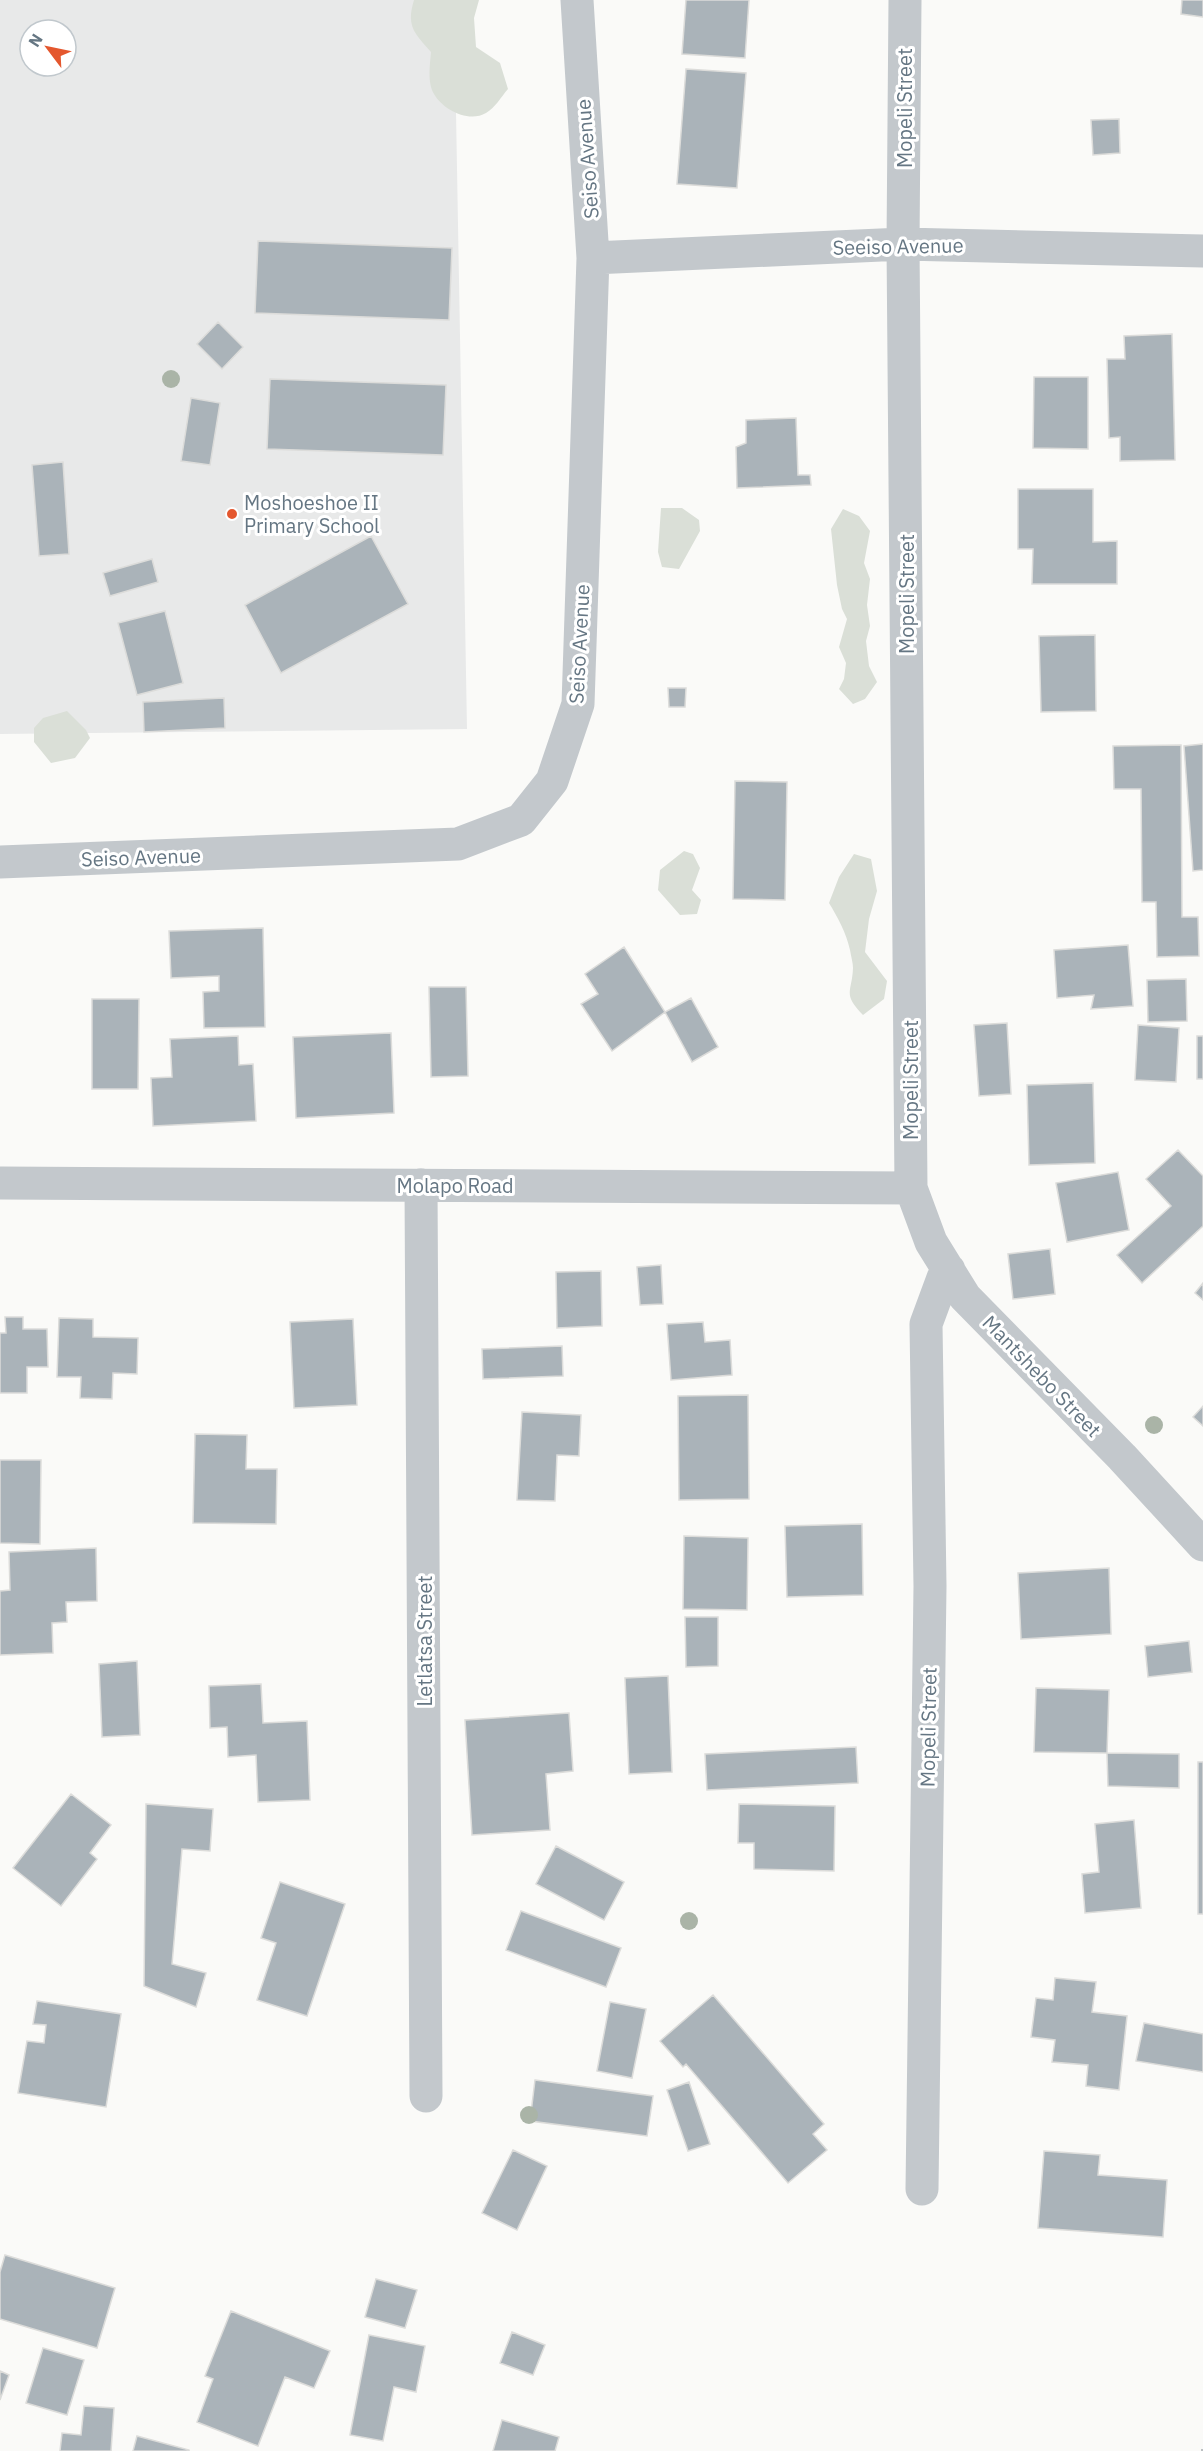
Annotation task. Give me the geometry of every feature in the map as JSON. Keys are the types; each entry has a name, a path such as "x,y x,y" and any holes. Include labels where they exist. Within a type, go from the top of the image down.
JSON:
{"street":[{"name":"Seiso Avenue","path":"0,862 458,844 521,820 552,781 578,704 593,258 577,0"},
{"name":"Mopeli Street","path":"904,0 903,244 911,1188"},
{"name":"Seeiso Avenue","path":"593,258 903,244 1203,251"},
{"name":"Molapo Road","path":"0,1183 911,1188"},
{"name":"Letlatsa Street","path":"421,1185 426,2096"},
{"name":"Mantshebo Street","path":"911,1188 931,1242 965,1297 1122,1457 1203,1545"},
{"name":"Mopeli Street","path":"922,2189 930,1586 926,1324 943,1278 949,1270"}],"shaded area":[{"name":"Moshoeshoe II Primary School","path":"0,0 454,0 467,729 0,734"},
{"path":"414,0 479,0 474,18 476,47 500,63 508,89 486,113 479,116 464,116 450,110 434,94 430,79 431,52 416,34 411,23"},
{"path":"661,508 682,508 699,520 700,531 679,569 662,567 658,552"},
{"path":"843,509 859,516 870,531 864,563 870,579 867,605 870,626 866,641 869,666 877,682 865,699 853,704 839,689 844,679 846,663 839,647 847,619 842,609 837,585 831,529"},
{"path":"67,711 86,730 90,738 75,758 51,763 34,742 34,728 43,718"},
{"path":"684,851 693,854 700,868 692,890 701,900 697,914 680,915 658,890 660,870"},
{"path":"854,854 871,859 877,891 869,919 865,952 887,981 884,999 863,1015 850,997 853,968 850,950 844,931 829,903 839,877"}],"building":[{"path":"686,0 749,0 745,58 682,54"},
{"path":"1182,0 1203,0 1203,17 1181,14"},
{"path":"686,69 746,73 737,188 677,184"},
{"path":"1119,119 1120,153 1093,155 1091,120"},
{"path":"258,241 452,248 449,320 255,313"},
{"path":"218,322 243,347 222,369 197,344"},
{"path":"1172,334 1175,460 1120,461 1120,437 1109,438 1107,359 1125,359 1124,336"},
{"path":"1034,377 1088,377 1088,449 1033,448"},
{"path":"270,379 446,385 443,455 267,449"},
{"path":"191,398 220,403 210,465 181,461"},
{"path":"796,418 798,475 810,475 811,485 737,488 736,447 746,443 746,420"},
{"path":"63,462 69,554 39,556 32,465"},
{"path":"1018,489 1093,489 1093,542 1117,541 1117,584 1032,584 1033,549 1018,549"},
{"path":"371,536 408,604 281,673 245,605"},
{"path":"152,559 158,582 110,596 103,573"},
{"path":"165,611 183,683 137,695 118,623"},
{"path":"1095,635 1096,711 1041,712 1039,636"},
{"path":"668,688 686,688 685,707 669,707"},
{"path":"224,698 225,728 144,732 143,702"},
{"path":"1203,744 1203,870 1193,871 1184,746"},
{"path":"1181,745 1182,917 1198,917 1199,956 1157,957 1156,902 1142,902 1141,789 1114,789 1113,746"},
{"path":"735,781 787,782 785,900 733,899"},
{"path":"263,928 265,1027 204,1028 203,992 219,991 219,976 171,978 169,931"},
{"path":"1128,945 1133,1006 1091,1009 1094,995 1057,998 1054,950"},
{"path":"624,947 665,1012 612,1051 581,1004 598,994 585,974"},
{"path":"1186,979 1187,1021 1148,1022 1147,980"},
{"path":"429,987 466,987 468,1076 431,1077"},
{"path":"691,998 718,1047 692,1062 665,1012"},
{"path":"92,999 139,999 138,1089 92,1089"},
{"path":"1007,1023 1011,1094 979,1096 974,1025"},
{"path":"1138,1025 1179,1028 1176,1082 1135,1080"},
{"path":"391,1033 394,1113 296,1118 293,1037"},
{"path":"238,1036 239,1065 253,1064 256,1121 153,1126 151,1078 172,1077 170,1039"},
{"path":"1197,1036 1203,1036 1203,1079 1197,1079"},
{"path":"1093,1083 1095,1163 1029,1165 1027,1085"},
{"path":"1178,1150 1203,1176 1203,1226 1142,1283 1117,1255 1171,1206 1146,1179"},
{"path":"1118,1172 1129,1230 1067,1242 1056,1183"},
{"path":"1050,1249 1055,1294 1013,1299 1008,1254"},
{"path":"661,1265 663,1304 640,1305 637,1267"},
{"path":"601,1271 602,1326 557,1328 556,1272"},
{"path":"1203,1283 1203,1300 1195,1293"},
{"path":"5,1317 23,1317 23,1329 47,1329 48,1367 27,1367 27,1393 0,1393 0,1333 6,1333"},
{"path":"59,1318 93,1319 93,1337 138,1338 137,1374 113,1373 112,1399 80,1398 81,1377 57,1377"},
{"path":"353,1319 357,1405 294,1408 290,1322"},
{"path":"703,1322 705,1342 730,1340 732,1375 671,1380 667,1324"},
{"path":"562,1346 563,1376 483,1379 482,1349"},
{"path":"748,1395 749,1499 679,1500 678,1396"},
{"path":"1203,1406 1203,1426 1193,1417"},
{"path":"522,1412 581,1415 579,1456 557,1455 555,1501 517,1500"},
{"path":"195,1434 247,1435 246,1469 277,1469 276,1524 193,1523"},
{"path":"0,1460 41,1460 40,1544 0,1543"},
{"path":"862,1524 863,1595 787,1597 785,1526"},
{"path":"684,1536 748,1538 747,1610 683,1609"},
{"path":"96,1548 97,1601 66,1602 67,1622 52,1623 53,1653 0,1655 0,1591 10,1590 9,1552"},
{"path":"1109,1568 1111,1634 1021,1639 1018,1573"},
{"path":"685,1617 718,1617 718,1666 686,1667"},
{"path":"1189,1641 1192,1672 1148,1677 1145,1646"},
{"path":"137,1661 140,1735 102,1737 99,1664"},
{"path":"668,1676 672,1772 629,1774 625,1678"},
{"path":"261,1684 263,1723 307,1721 310,1800 258,1802 256,1755 228,1757 227,1727 210,1728 209,1686"},
{"path":"1036,1688 1109,1690 1107,1753 1034,1752"},
{"path":"569,1713 573,1771 546,1774 550,1830 472,1835 465,1720"},
{"path":"856,1747 858,1783 707,1790 705,1754"},
{"path":"1107,1753 1179,1754 1179,1788 1108,1786"},
{"path":"1198,1762 1203,1762 1203,1914 1198,1914"},
{"path":"71,1794 111,1825 90,1853 97,1859 61,1906 13,1868"},
{"path":"146,1804 213,1809 210,1851 182,1849 172,1964 206,1973 196,2007 144,1986"},
{"path":"739,1804 835,1806 834,1871 754,1869 754,1843 738,1843"},
{"path":"1134,1820 1141,1908 1085,1913 1082,1874 1099,1872 1095,1824"},
{"path":"556,1846 624,1882 604,1920 536,1884"},
{"path":"280,1882 345,1904 307,2016 257,2000 276,1943 261,1938"},
{"path":"521,1911 621,1948 606,1987 506,1950"},
{"path":"1055,1978 1096,1982 1092,2012 1127,2016 1119,2090 1086,2086 1088,2065 1052,2062 1055,2040 1031,2037 1036,1998 1053,2000"},
{"path":"713,1995 824,2124 813,2134 827,2150 788,2183 686,2064 683,2067 660,2041"},
{"path":"37,2001 121,2014 106,2107 18,2093 27,2041 44,2043 46,2025 33,2024"},
{"path":"610,2002 646,2009 632,2078 597,2071"},
{"path":"1144,2023 1203,2034 1203,2072 1136,2061"},
{"path":"535,2080 653,2096 647,2136 530,2121"},
{"path":"689,2082 710,2144 688,2151 667,2090"},
{"path":"513,2150 547,2166 517,2230 482,2213"},
{"path":"1044,2151 1100,2155 1098,2175 1167,2180 1163,2237 1038,2228"},
{"path":"5,2255 115,2288 97,2348 0,2319 0,2272"},
{"path":"376,2279 417,2290 405,2328 365,2317"},
{"path":"231,2311 330,2351 314,2388 285,2377 258,2446 197,2422 213,2379 205,2376"},
{"path":"512,2332 545,2345 533,2375 500,2363"},
{"path":"369,2335 425,2346 416,2392 394,2387 383,2441 350,2435"},
{"path":"43,2348 84,2360 67,2415 26,2403"},
{"path":"0,2371 9,2375 0,2400"},
{"path":"84,2406 114,2408 111,2451 60,2451 62,2433 81,2435"},
{"path":"502,2420 559,2437 555,2451 493,2451"},
{"path":"137,2436 189,2450 189,2451 133,2451"}],"place":[{"name":"Moshoeshoe II Primary School","path":"232,514"}]}
